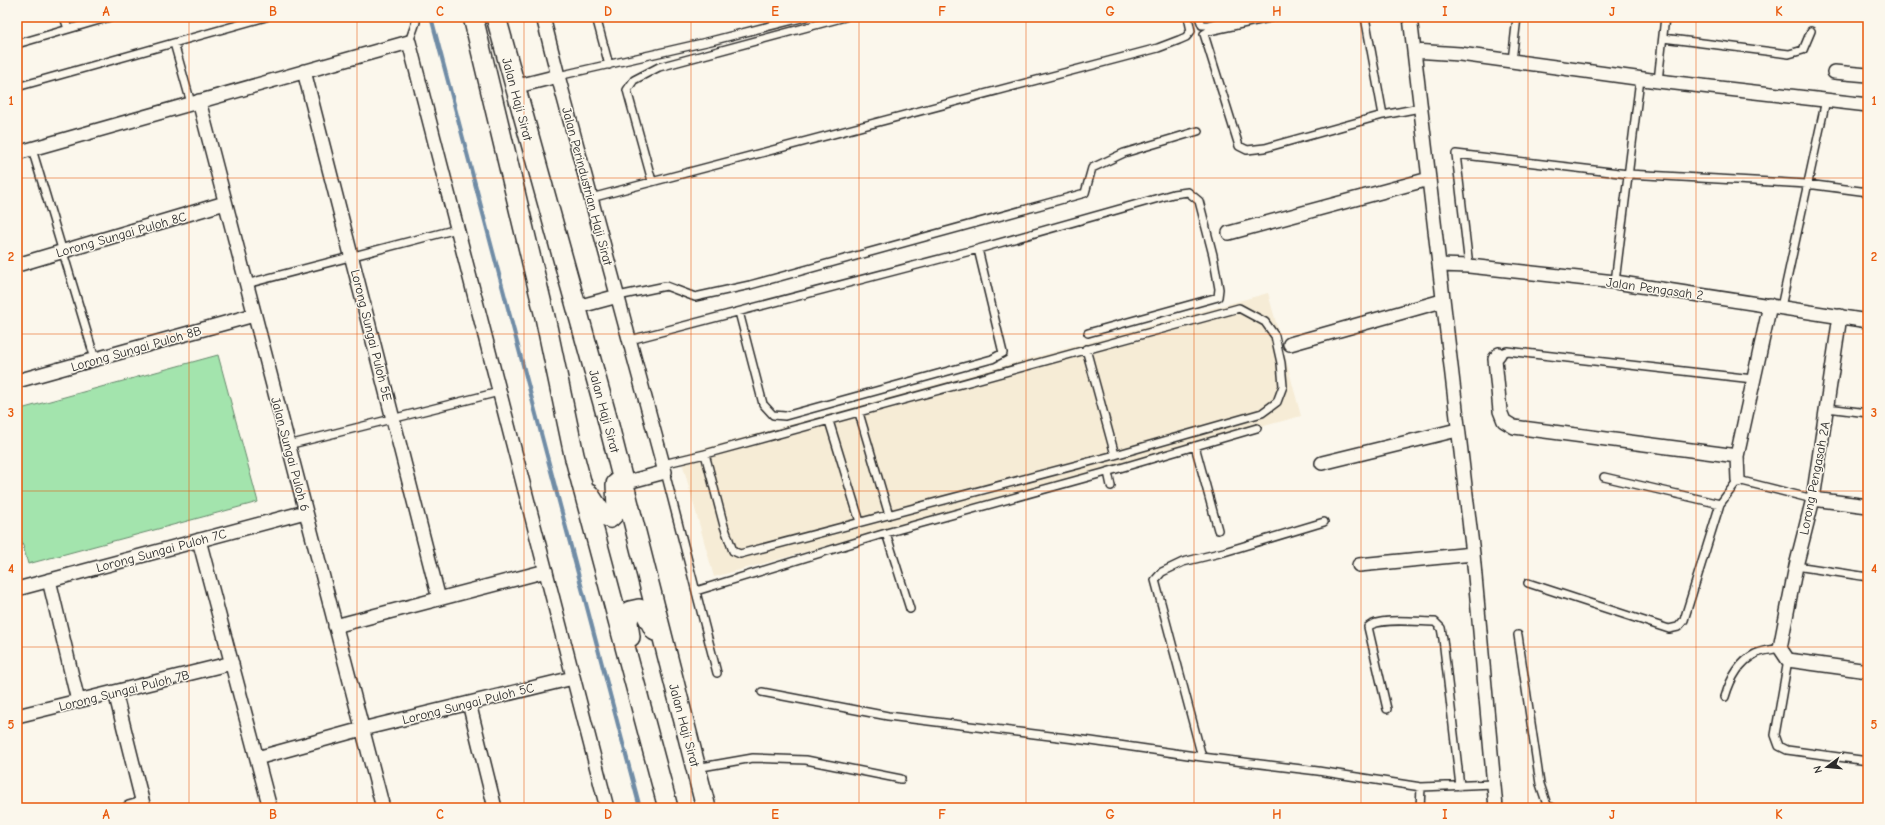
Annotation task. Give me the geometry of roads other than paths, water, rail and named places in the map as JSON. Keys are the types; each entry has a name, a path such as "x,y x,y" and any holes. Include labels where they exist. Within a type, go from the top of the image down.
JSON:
{"main road":[{"name":"Jalan Haji Sirat","path":"473,17 545,318 574,455 668,808"},
{"name":"Jalan Haji Sirat","path":"496,17 514,87 606,414 706,808"},
{"path":"574,455 595,505 602,514 610,518 617,511 618,496 606,414"},
{"path":"639,698 628,622 630,611 634,609 645,612 652,624 674,683"}],"street":[{"name":"Jalan Perindustrian Haji Sirat","path":"543,17 664,468"},
{"path":"1410,17 1440,266 1442,301 1457,430 1473,554 1496,808"},
{"path":"17,153 409,42 607,808"},
{"path":"1414,50 1512,61 1640,79 1868,105"},
{"name":"Lorong Sungai Puloh 5E","path":"304,71 439,599"},
{"path":"1834,72 1868,75"},
{"path":"514,87 558,76"},
{"name":"Jalan Sungai Puloh 6","path":"195,102 225,203 383,808"},
{"path":"1229,234 1429,179"},
{"name":"Lorong Sungai Puloh 8C","path":"17,265 225,203"},
{"name":"Jalan Pengasah 2","path":"1440,266 1469,266 1615,282 1868,320"},
{"path":"577,307 618,296"},
{"path":"1290,344 1442,301"},
{"path":"1738,480 1736,456 1753,379 1776,306"},
{"name":"Lorong Sungai Puloh 8B","path":"17,381 254,315"},
{"name":"Lorong Pengasah 2A","path":"1780,648 1796,566 1813,499 1840,316"},
{"path":"1499,354 1495,359 1500,411 1504,421 1514,427 1736,456"},
{"path":"1322,463 1457,430"},
{"path":"624,483 664,468"},
{"path":"1813,499 1868,506"},
{"name":"Lorong Sungai Puloh 7C","path":"17,589 305,512"},
{"path":"199,540 270,808"},
{"path":"1359,565 1473,554"},
{"path":"335,626 546,571"},
{"path":"49,580 78,701"},
{"path":"1780,648 1788,660 1868,671"},
{"name":"Lorong Sungai Puloh 7B","path":"17,716 232,662"},
{"name":"Lorong Sungai Puloh 5C","path":"257,758 362,729 573,678"},
{"path":"115,692 144,806 129,808"},
{"path":"469,703 495,808"}],"lane":[{"path":"64,17 68,29"},
{"path":"17,44 110,17"},
{"path":"17,87 266,17"},
{"path":"409,42 416,22 415,17"},
{"path":"596,17 609,65"},
{"path":"558,76 805,17"},
{"path":"652,181 627,90 634,80 658,67 845,17"},
{"path":"591,198 1158,48 1186,37 1191,31 1188,17"},
{"path":"1199,17 1202,25 1208,25 1240,17"},
{"path":"1274,17 1209,31 1204,34 1239,146 1247,150 1265,148 1383,115 1420,108"},
{"path":"1365,17 1383,115"},
{"path":"1512,61 1517,17"},
{"path":"1658,81 1665,17"},
{"path":"1663,38 1789,54 1803,50 1811,32"},
{"path":"174,43 195,102"},
{"path":"1615,282 1640,79"},
{"path":"1776,306 1807,184 1826,100"},
{"path":"618,296 666,286 695,297 750,284 1085,193 1092,168 1124,153 1198,132"},
{"path":"32,149 64,251 95,359"},
{"path":"1469,266 1456,154 1628,174 1807,184 1868,192"},
{"path":"630,340 978,249 1173,194 1188,192 1199,201 1213,255 1219,289 1218,297 1088,333"},
{"path":"246,284 457,229"},
{"path":"739,312 763,404 773,415 785,416 992,359 1003,353 1002,340 978,249"},
{"path":"705,454 724,526 733,551 740,554 1115,455 1262,413 1277,402 1283,386 1281,363 1275,336 1265,322 1239,308 705,454 664,468 717,673"},
{"path":"1086,349 1115,455"},
{"path":"1499,354 1507,351 1753,379"},
{"path":"288,445 499,392"},
{"path":"1827,408 1868,413"},
{"path":"859,413 889,515"},
{"path":"829,421 860,522"},
{"path":"696,591 886,533 1108,472 1257,428"},
{"path":"1195,446 1218,530"},
{"path":"1108,472 1111,486"},
{"path":"1604,477 1720,504"},
{"path":"1528,583 1669,629 1678,627 1684,620 1720,504 1738,480 1813,499"},
{"path":"1202,757 1155,580 1162,572 1183,562 1224,552 1324,522"},
{"path":"886,533 910,609"},
{"path":"1796,566 1868,577"},
{"path":"1387,709 1368,627 1371,623 1381,621 1435,622 1441,628 1443,639 1460,786"},
{"path":"1518,634 1540,784 1547,805 1553,808"},
{"path":"1725,697 1734,673 1756,653 1780,648"},
{"path":"1788,660 1775,735 1779,746 1787,750 1868,761"},
{"path":"762,692 888,716 1318,771 1421,787 1494,784"},
{"path":"696,768 753,758 806,760 901,779"},
{"path":"1420,808 1421,787"}],"waterway":[{"path":"431,17 640,808"}]}
